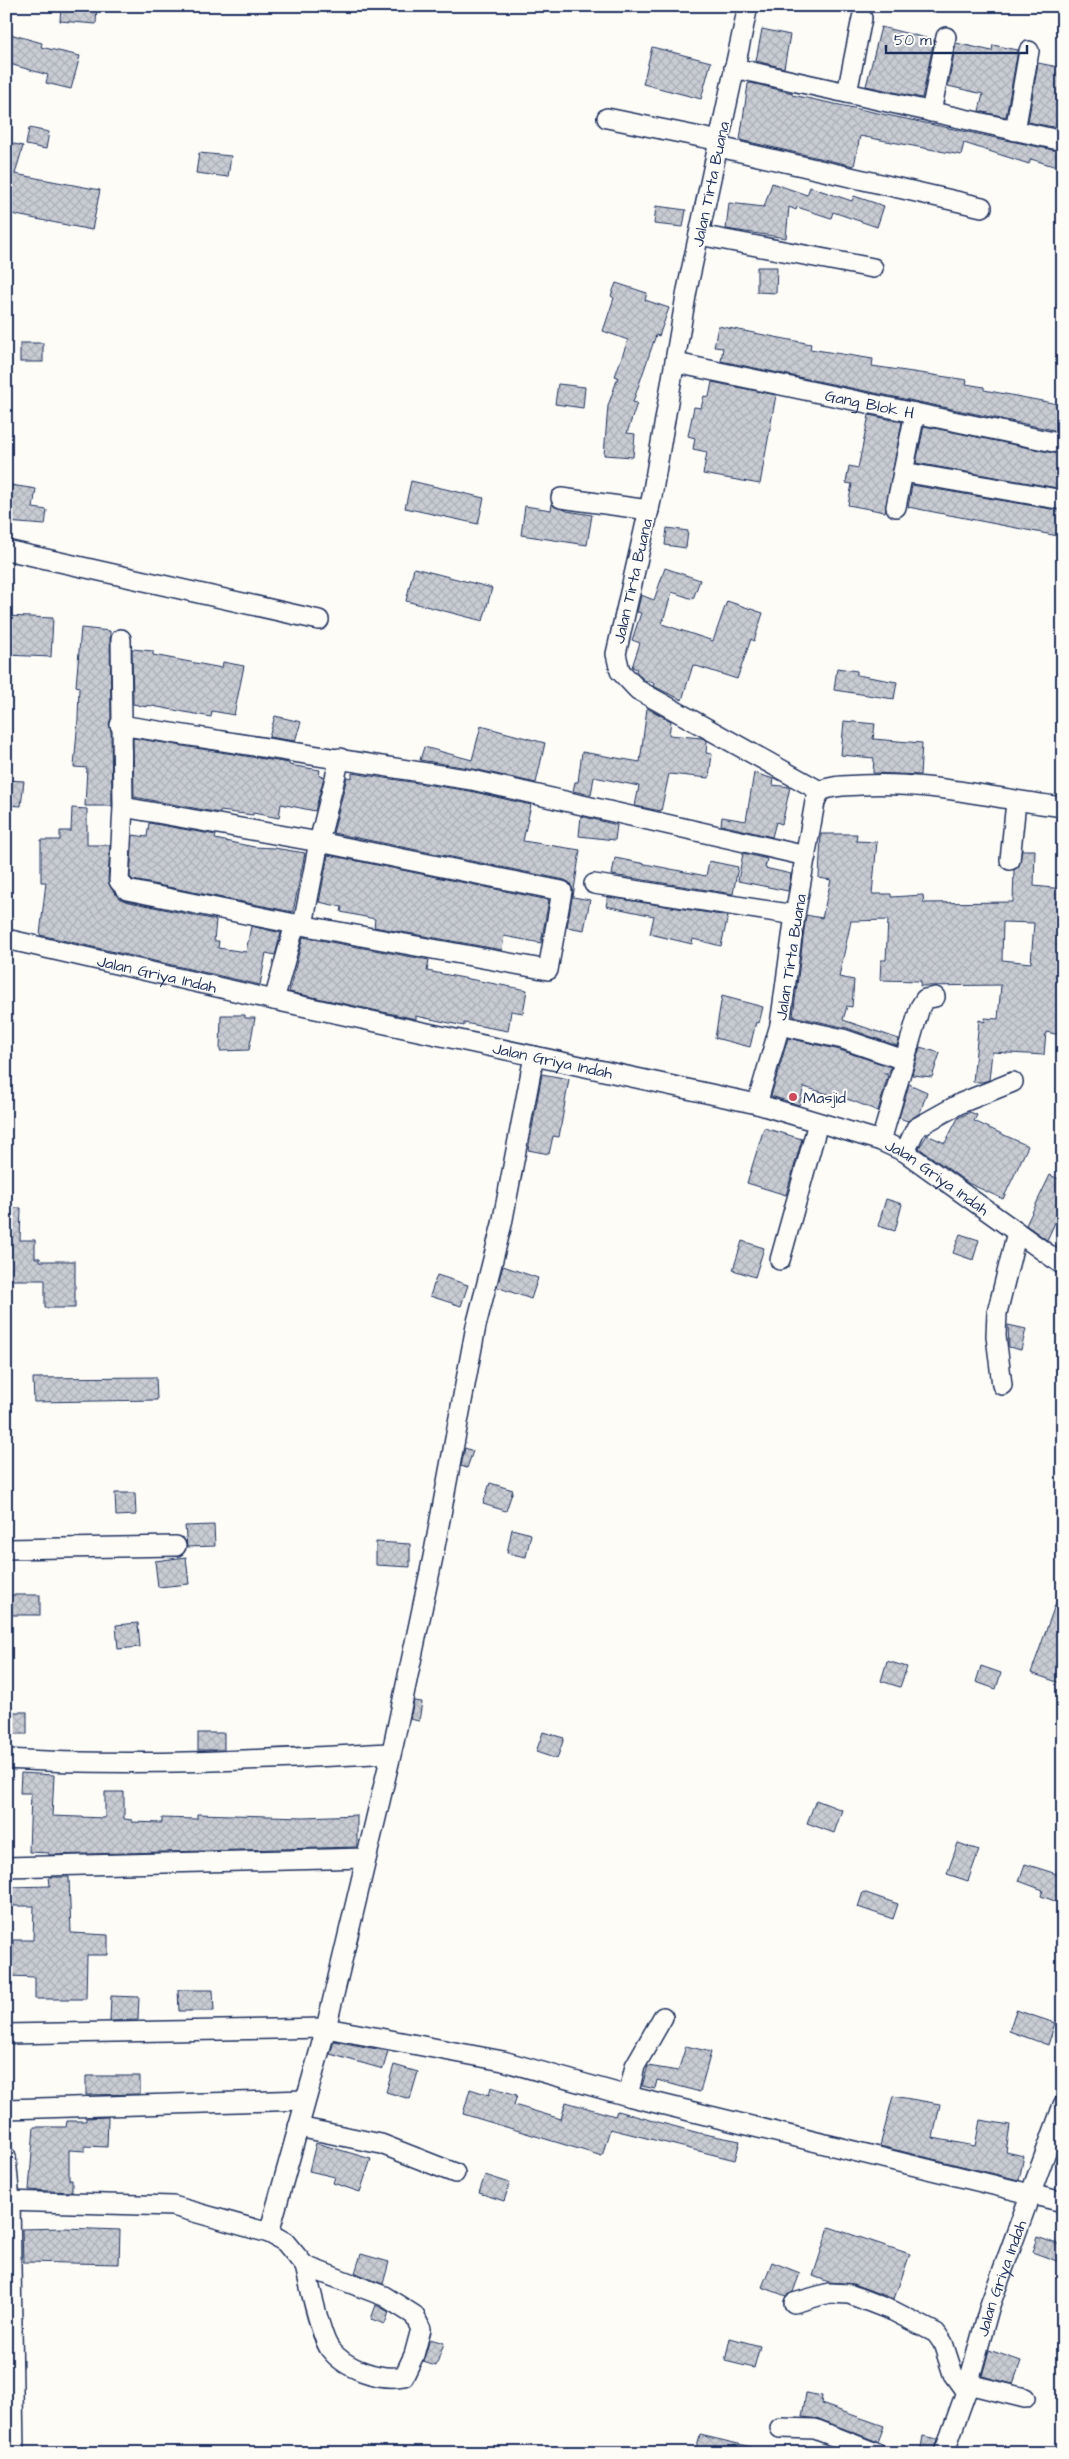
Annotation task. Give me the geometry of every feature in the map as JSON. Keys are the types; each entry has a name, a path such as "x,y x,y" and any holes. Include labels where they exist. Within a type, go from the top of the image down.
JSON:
{"street":[{"name":"Jalan Tirta Buana","path":"748,6 699,236 649,510 616,654 620,671 638,690 820,791 815,802 795,916 780,1025 757,1104"},
{"path":"847,94 862,18"},
{"path":"931,112 946,37"},
{"path":"1015,131 1029,51"},
{"path":"734,68 1063,141"},
{"path":"607,118 982,207"},
{"path":"699,236 873,268"},
{"name":"Gang Blok H","path":"676,363 1063,444"},
{"path":"896,507 915,413"},
{"path":"903,472 1063,500"},
{"path":"561,498 649,510"},
{"path":"6,550 319,620"},
{"path":"121,639 120,725 122,807 119,881 127,890 548,970 562,891 319,842 122,807"},
{"path":"120,725 472,780 806,856"},
{"path":"274,1000 299,924 340,758"},
{"path":"820,791 832,786 882,784 949,789 1016,802 1063,807"},
{"path":"1010,860 1016,802"},
{"path":"594,884 795,916"},
{"name":"Jalan Griya Indah","path":"6,939 274,1000 757,1104 881,1141 906,1152 1063,1265"},
{"path":"881,1141 920,1007 925,999 935,997"},
{"path":"780,1025 843,1039 904,1060"},
{"path":"268,2233 326,2028 390,1753 433,1557 476,1326 502,1224 534,1056"},
{"path":"906,1152 916,1128 961,1103 1013,1082"},
{"path":"780,1260 818,1122"},
{"path":"1002,1385 996,1336 997,1313 1017,1232"},
{"path":"6,1549 176,1546"},
{"path":"6,1759 94,1764 249,1761 390,1753"},
{"path":"6,1867 366,1858"},
{"path":"628,2096 635,2066 663,2017"},
{"path":"6,2034 326,2028 503,2061 628,2096 1063,2202"},
{"path":"6,2109 305,2100"},
{"name":"Jalan Griya Indah","path":"944,2453 967,2388 990,2305 1063,2104"},
{"path":"298,2127 380,2144 455,2174"},
{"path":"6,2157 14,2453"},
{"path":"8,2201 173,2206 268,2233 285,2242 305,2266 312,2298 329,2348 345,2362 379,2376 404,2376 414,2355 421,2329 414,2315 384,2296 305,2266"},
{"path":"794,2303 829,2293 849,2294 893,2311 936,2333 943,2343 952,2374 967,2388 1025,2398"},
{"path":"780,2428 815,2429 876,2453"}],"building":[{"path":"61,6 97,6 96,24 60,21"},
{"path":"881,27 934,40 922,98 866,86"},
{"path":"762,29 790,35 784,68 756,61"},
{"path":"10,34 42,43 41,47 80,56 71,89 46,83 48,75 6,63 6,46"},
{"path":"956,43 992,51 993,45 1018,50 1006,117 979,111 983,94 948,86"},
{"path":"652,47 711,62 701,99 643,84"},
{"path":"1038,63 1063,68 1063,129 1028,122"},
{"path":"751,83 792,93 792,95 1063,152 1063,169 1031,159 1029,164 964,143 961,155 860,136 854,166 740,140 748,84"},
{"path":"29,128 49,132 46,149 26,145"},
{"path":"6,142 23,146 15,174 100,190 92,230 6,213"},
{"path":"199,153 231,156 228,177 196,173"},
{"path":"772,183 807,195 810,187 852,201 854,196 884,206 877,227 833,212 831,218 797,207 796,210 789,207 786,238 726,229 729,203 764,207"},
{"path":"656,206 686,210 683,227 654,224"},
{"path":"757,267 777,267 776,293 757,292"},
{"path":"616,283 647,293 645,300 669,308 659,336 656,335 633,402 637,403 627,433 635,434 633,457 604,455 608,406 618,377 615,376 628,340 603,331 614,298 611,296"},
{"path":"718,326 811,344 810,349 873,359 872,366 967,380 966,384 984,387 984,390 1063,405 1063,432 721,361 723,348 714,347"},
{"path":"20,343 43,343 43,362 20,362"},
{"path":"712,382 776,395 760,484 703,474 707,452 693,449 695,438 688,436 694,407 701,408 704,396 709,397"},
{"path":"558,384 585,387 583,408 555,404"},
{"path":"869,415 902,422 885,512 848,505 852,484 846,483 849,466 858,468"},
{"path":"924,426 1063,455 1063,489 916,463"},
{"path":"411,481 484,498 478,524 405,508"},
{"path":"11,485 36,489 33,508 47,510 45,525 6,522"},
{"path":"912,485 1063,511 1063,537 908,507"},
{"path":"552,504 567,511 592,515 587,545 521,535 525,506 551,510"},
{"path":"667,528 688,531 686,548 665,545"},
{"path":"414,568 492,588 483,621 406,601"},
{"path":"665,568 700,580 693,599 672,592 662,624 713,641 727,601 763,613 754,641 751,639 737,679 693,665 682,700 653,686 654,683 644,680 636,671 637,669 632,667 640,643 632,640 641,613 637,612 641,595 654,600"},
{"path":"6,616 53,618 51,657 6,655"},
{"path":"81,628 110,631 111,719 109,724 111,731 112,806 85,806 87,768 74,767 79,687 76,686"},
{"path":"132,649 153,651 153,655 222,668 223,662 244,666 234,715 212,711 211,717 133,704"},
{"path":"837,668 857,671 857,675 897,682 894,699 834,690"},
{"path":"647,708 671,721 669,735 702,738 707,741 706,753 712,754 709,778 669,774 661,811 635,806 639,786 594,777 591,795 573,791 575,782 578,782 582,752 640,762"},
{"path":"275,716 301,722 295,741 269,737"},
{"path":"844,721 875,724 873,739 922,743 920,775 873,773 874,758 841,755"},
{"path":"481,726 545,743 536,783 474,769 420,760 424,747 472,760"},
{"path":"133,738 289,763 289,765 320,770 319,776 324,777 315,811 281,804 279,818 253,813 253,815 220,811 220,813 134,797"},
{"path":"352,773 470,791 531,805 523,841 580,850 573,897 590,900 584,930 567,927 573,892 570,883 565,880 333,833 347,777 352,778"},
{"path":"754,773 774,779 773,785 790,787 782,824 776,822 772,837 721,825 722,817 746,821"},
{"path":"6,780 24,781 21,806 6,805"},
{"path":"72,808 87,809 87,845 110,845 108,881 119,898 125,901 216,920 214,941 219,941 218,948 246,952 251,926 281,933 275,955 266,953 260,985 40,935 46,882 41,882 41,840 60,840 60,831 71,831"},
{"path":"581,816 617,825 615,840 579,836"},
{"path":"149,823 216,835 215,839 254,847 305,853 293,912 133,880 130,877 133,835 147,837"},
{"path":"821,834 857,834 856,841 877,842 872,894 891,894 891,897 923,895 924,903 1013,902 1014,870 1019,866 1022,850 1035,850 1034,886 1063,889 1063,1019 1060,1035 1046,1032 1044,1055 992,1052 989,1080 973,1082 979,1020 985,1022 985,1018 998,1019 1001,985 920,986 921,981 880,980 881,960 886,960 888,920 851,921 839,977 854,980 852,1007 847,1006 843,1020 899,1039 897,1046 847,1028 793,1016 806,915 822,918 831,880 819,878","holes":["1003,922 1034,923 1031,963 1002,960"]},
{"path":"743,853 767,859 765,868 791,874 788,891 738,881"},
{"path":"328,855 549,900 541,943 504,936 502,950 374,927 375,919 341,912 342,907 319,902"},
{"path":"615,858 706,876 709,861 738,867 733,894 612,875"},
{"path":"608,897 728,916 721,946 693,939 692,944 650,934 654,916 606,906"},
{"path":"303,937 429,960 427,971 527,990 523,1013 511,1011 508,1031 464,1023 464,1026 416,1016 416,1019 289,992"},
{"path":"722,996 763,1007 759,1023 756,1022 750,1047 715,1038"},
{"path":"221,1015 245,1015 245,1018 255,1018 249,1050 220,1051"},
{"path":"788,1038 840,1050 891,1067 889,1073 883,1073 888,1075 878,1111 853,1101 804,1087 799,1105 771,1096"},
{"path":"920,1047 940,1053 932,1077 912,1075"},
{"path":"542,1074 569,1079 559,1137 553,1136 549,1154 528,1150"},
{"path":"909,1084 927,1092 920,1113 908,1121 899,1118"},
{"path":"970,1112 977,1115 974,1121 1028,1146 1003,1199 968,1183 919,1148 927,1135 945,1143 958,1118"},
{"path":"764,1128 802,1139 786,1195 747,1183"},
{"path":"1050,1175 1063,1181 1063,1205 1047,1240 1026,1225"},
{"path":"886,1199 902,1204 895,1231 878,1226"},
{"path":"6,1208 21,1208 20,1240 35,1240 35,1258 40,1258 40,1261 75,1261 75,1308 45,1308 45,1280 6,1280"},
{"path":"960,1234 979,1240 973,1260 953,1253"},
{"path":"742,1241 764,1248 755,1277 733,1270"},
{"path":"503,1266 538,1278 531,1299 497,1287"},
{"path":"437,1275 468,1285 461,1306 430,1296"},
{"path":"1008,1325 1026,1329 1021,1350 1009,1347"},
{"path":"156,1377 157,1400 34,1402 33,1378"},
{"path":"465,1448 473,1451 467,1468 461,1466"},
{"path":"490,1483 513,1490 506,1511 483,1504"},
{"path":"115,1493 135,1493 136,1515 116,1516"},
{"path":"214,1525 215,1546 187,1547 185,1526"},
{"path":"512,1529 531,1534 526,1557 507,1553"},
{"path":"376,1542 410,1544 410,1567 376,1565"},
{"path":"186,1557 189,1584 158,1587 155,1561"},
{"path":"1060,1591 1063,1592 1063,1684 1031,1673"},
{"path":"6,1595 40,1595 40,1615 6,1615"},
{"path":"138,1623 140,1647 118,1649 116,1625"},
{"path":"887,1661 907,1667 900,1687 881,1681"},
{"path":"981,1666 1001,1673 996,1689 976,1682"},
{"path":"414,1701 422,1702 419,1721 410,1719"},
{"path":"6,1712 27,1712 27,1734 6,1734"},
{"path":"543,1732 564,1738 557,1759 536,1752"},
{"path":"198,1733 224,1733 224,1750 198,1750"},
{"path":"21,1773 54,1775 52,1816 105,1818 105,1792 124,1792 124,1819 132,1820 132,1822 162,1823 162,1818 197,1819 197,1814 304,1817 357,1815 357,1847 49,1855 49,1853 29,1852 31,1793 20,1793"},
{"path":"816,1800 842,1810 834,1833 807,1823"},
{"path":"958,1843 979,1850 968,1881 947,1874"},
{"path":"1025,1864 1063,1876 1063,1904 1041,1896 1043,1890 1019,1881"},
{"path":"49,1877 69,1877 71,1933 108,1935 108,1955 87,1955 86,1999 35,1999 35,1977 9,1976 9,1960 13,1961 13,1940 33,1940 34,1906 9,1906 9,1887 50,1886"},
{"path":"863,1892 898,1904 893,1919 858,1907"},
{"path":"178,1990 213,1990 214,2011 179,2011"},
{"path":"111,1996 139,1997 138,2020 110,2021"},
{"path":"1016,2010 1055,2023 1048,2045 1009,2031"},
{"path":"334,2041 388,2051 383,2069 330,2054"},
{"path":"686,2046 711,2052 700,2092 657,2080 655,2089 642,2086 648,2066 678,2071"},
{"path":"394,2065 418,2072 410,2099 386,2092"},
{"path":"86,2076 140,2076 140,2094 86,2095"},
{"path":"491,2087 517,2095 514,2105 561,2119 566,2102 615,2116 617,2111 699,2133 740,2141 735,2160 610,2129 602,2156 463,2114 470,2089 489,2095"},
{"path":"893,2096 940,2104 933,2138 975,2146 980,2120 1010,2125 1006,2152 1024,2156 1019,2180 880,2146"},
{"path":"108,2117 107,2147 85,2146 85,2151 69,2150 69,2180 72,2180 72,2192 29,2190 34,2127 66,2127 67,2121 86,2121 86,2118"},
{"path":"316,2143 371,2159 360,2192 333,2183 335,2177 309,2171"},
{"path":"485,2175 510,2183 504,2201 479,2193"},
{"path":"829,2227 910,2254 894,2299 853,2284 829,2282 813,2276"},
{"path":"22,2229 120,2230 119,2264 23,2262"},
{"path":"1037,2237 1063,2246 1057,2261 1032,2252"},
{"path":"361,2254 389,2262 383,2284 355,2273"},
{"path":"772,2262 800,2273 793,2292 786,2296 762,2287"},
{"path":"376,2305 389,2312 385,2324 371,2319"},
{"path":"730,2338 760,2346 754,2368 725,2361"},
{"path":"430,2339 444,2343 436,2366 423,2362"},
{"path":"989,2350 1021,2361 1013,2384 982,2376"},
{"path":"806,2393 822,2396 821,2404 884,2426 878,2442 819,2419 802,2417"},
{"path":"700,2435 751,2447 750,2453 695,2453"},
{"path":"923,2436 937,2439 933,2453 920,2453"}],"place":[{"name":"Masjid","path":"793,1097"}]}
